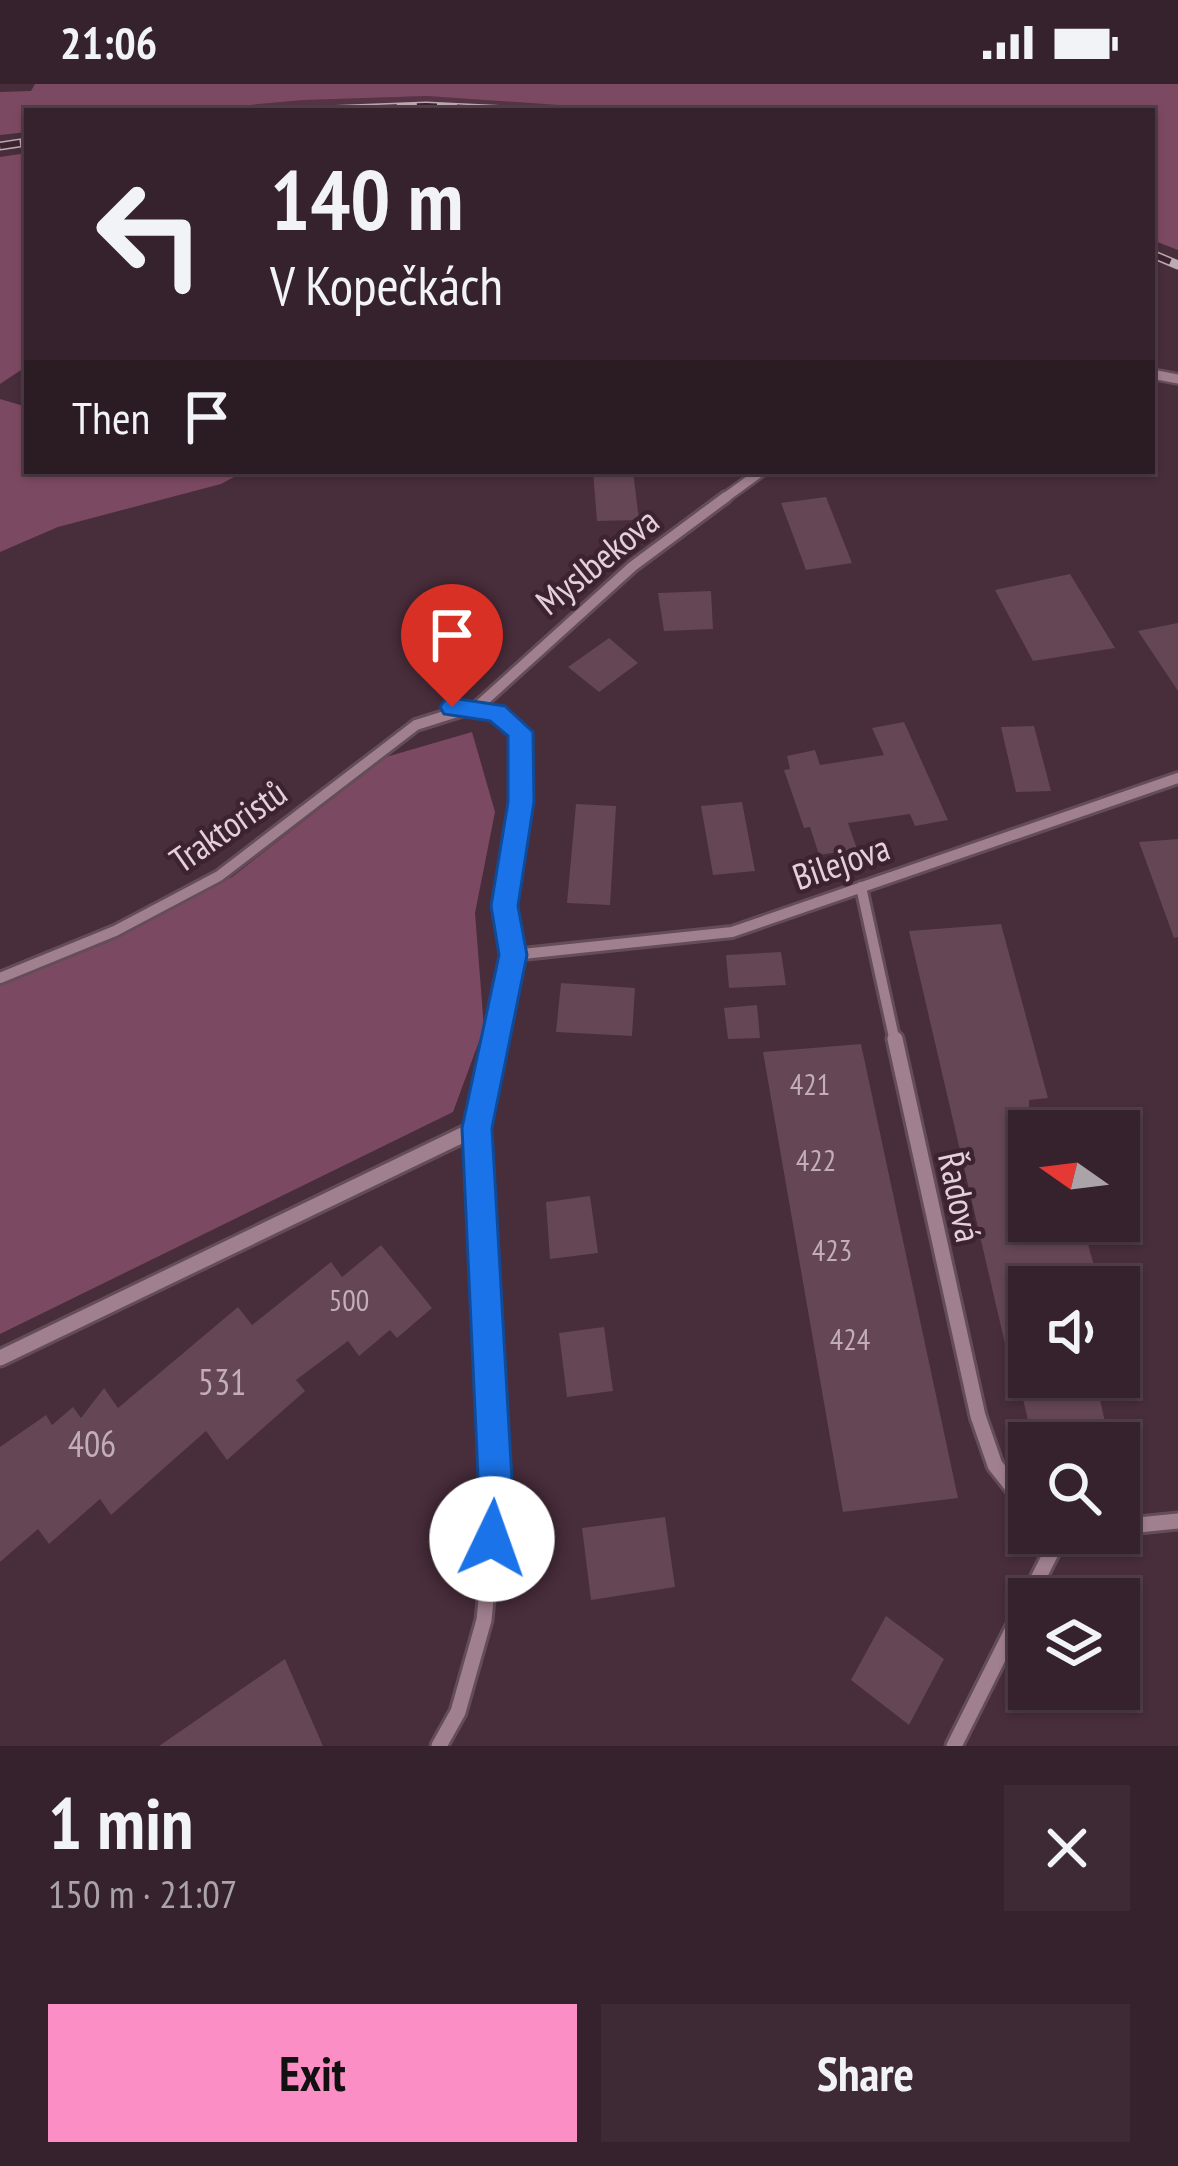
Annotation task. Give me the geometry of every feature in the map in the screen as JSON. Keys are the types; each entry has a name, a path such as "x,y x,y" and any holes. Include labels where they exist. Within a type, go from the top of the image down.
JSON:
{"street":[{"name":"Myslbekova","path":"477,707 633,566 758,474"},
{"name":"Traktoristů","path":"0,978 116,931 219,876 416,725 452,707 477,707"},
{"path":"439,1746 458,1712 484,1620 496,1498 477,1128 513,955 505,906 521,802 520,732 496,712 477,707"},
{"name":"Bilejova","path":"513,955 732,932 1178,778"},
{"name":"Řadová","path":"861,887 978,1416 995,1466 1008,1482"},
{"path":"0,1358 477,1128"},
{"path":"1140,1524 1178,1521"},
{"path":"954,1746 1046,1554"}],"shaded area":[{"path":"35,84 1178,84 1178,250 1155,241 1155,108 601,108 427,96 218,108 24,108 24,132 0,135 0,92 31,91"},
{"path":"427,96 601,108 218,108"},
{"path":"24,153 24,368 0,384 0,157"},
{"path":"0,399 24,406 24,474 239,474 221,484 58,527 0,552"},
{"path":"472,732 495,812 475,913 484,1028 453,1112 0,1334 0,975 232,877 386,757"}],"building":[{"path":"593,474 633,474 639,520 597,521"},
{"path":"826,497 852,563 806,570 781,503"},
{"path":"1070,574 1115,648 1033,661 995,590"},
{"path":"711,591 713,629 664,631 658,593"},
{"path":"1178,623 1178,691 1138,631"},
{"path":"609,638 638,663 599,692 568,667"},
{"path":"904,722 948,820 915,826 910,814 848,823 857,849 819,855 784,770 790,769 787,756 815,750 820,765 884,755 872,728"},
{"path":"1034,726 1051,791 1016,792 1001,727"},
{"path":"742,802 755,871 713,875 701,806"},
{"path":"576,804 616,806 610,905 567,903"},
{"path":"1178,839 1178,937 1174,938 1139,842"},
{"path":"1001,924 1048,1098 1029,1100 1029,1110 1008,1110 1008,1242 1087,1242 1094,1266 1008,1266 1008,1357 909,931"},
{"path":"781,952 786,985 729,988 726,955"},
{"path":"561,983 635,988 632,1036 556,1032"},
{"path":"757,1005 760,1038 728,1039 724,1008"},
{"path":"861,1044 958,1498 843,1512 763,1052"},
{"path":"590,1196 598,1253 550,1259 546,1202"},
{"path":"381,1245 432,1308 397,1338 390,1330 359,1356 348,1341 296,1380 305,1391 227,1460 206,1431 111,1515 100,1499 49,1544 38,1529 0,1562 0,1447 46,1415 52,1425 73,1407 81,1418 104,1388 118,1408 238,1307 252,1325 331,1262 342,1277"},
{"path":"604,1327 613,1391 567,1397 559,1333"},
{"path":"1023,1398 1100,1398 1105,1422 1029,1422"},
{"path":"665,1517 675,1587 591,1600 582,1528"},
{"path":"886,1616 944,1659 909,1725 851,1680"},
{"path":"285,1659 323,1746 159,1746"}],"railway":[{"path":"374,108 467,108"},
{"path":"0,146 24,142"},
{"path":"1155,255 1178,265"}],"route":[{"path":"452,707 496,712 520,732 521,802 505,906 513,955 477,1128 496,1498 492,1539"}]}
